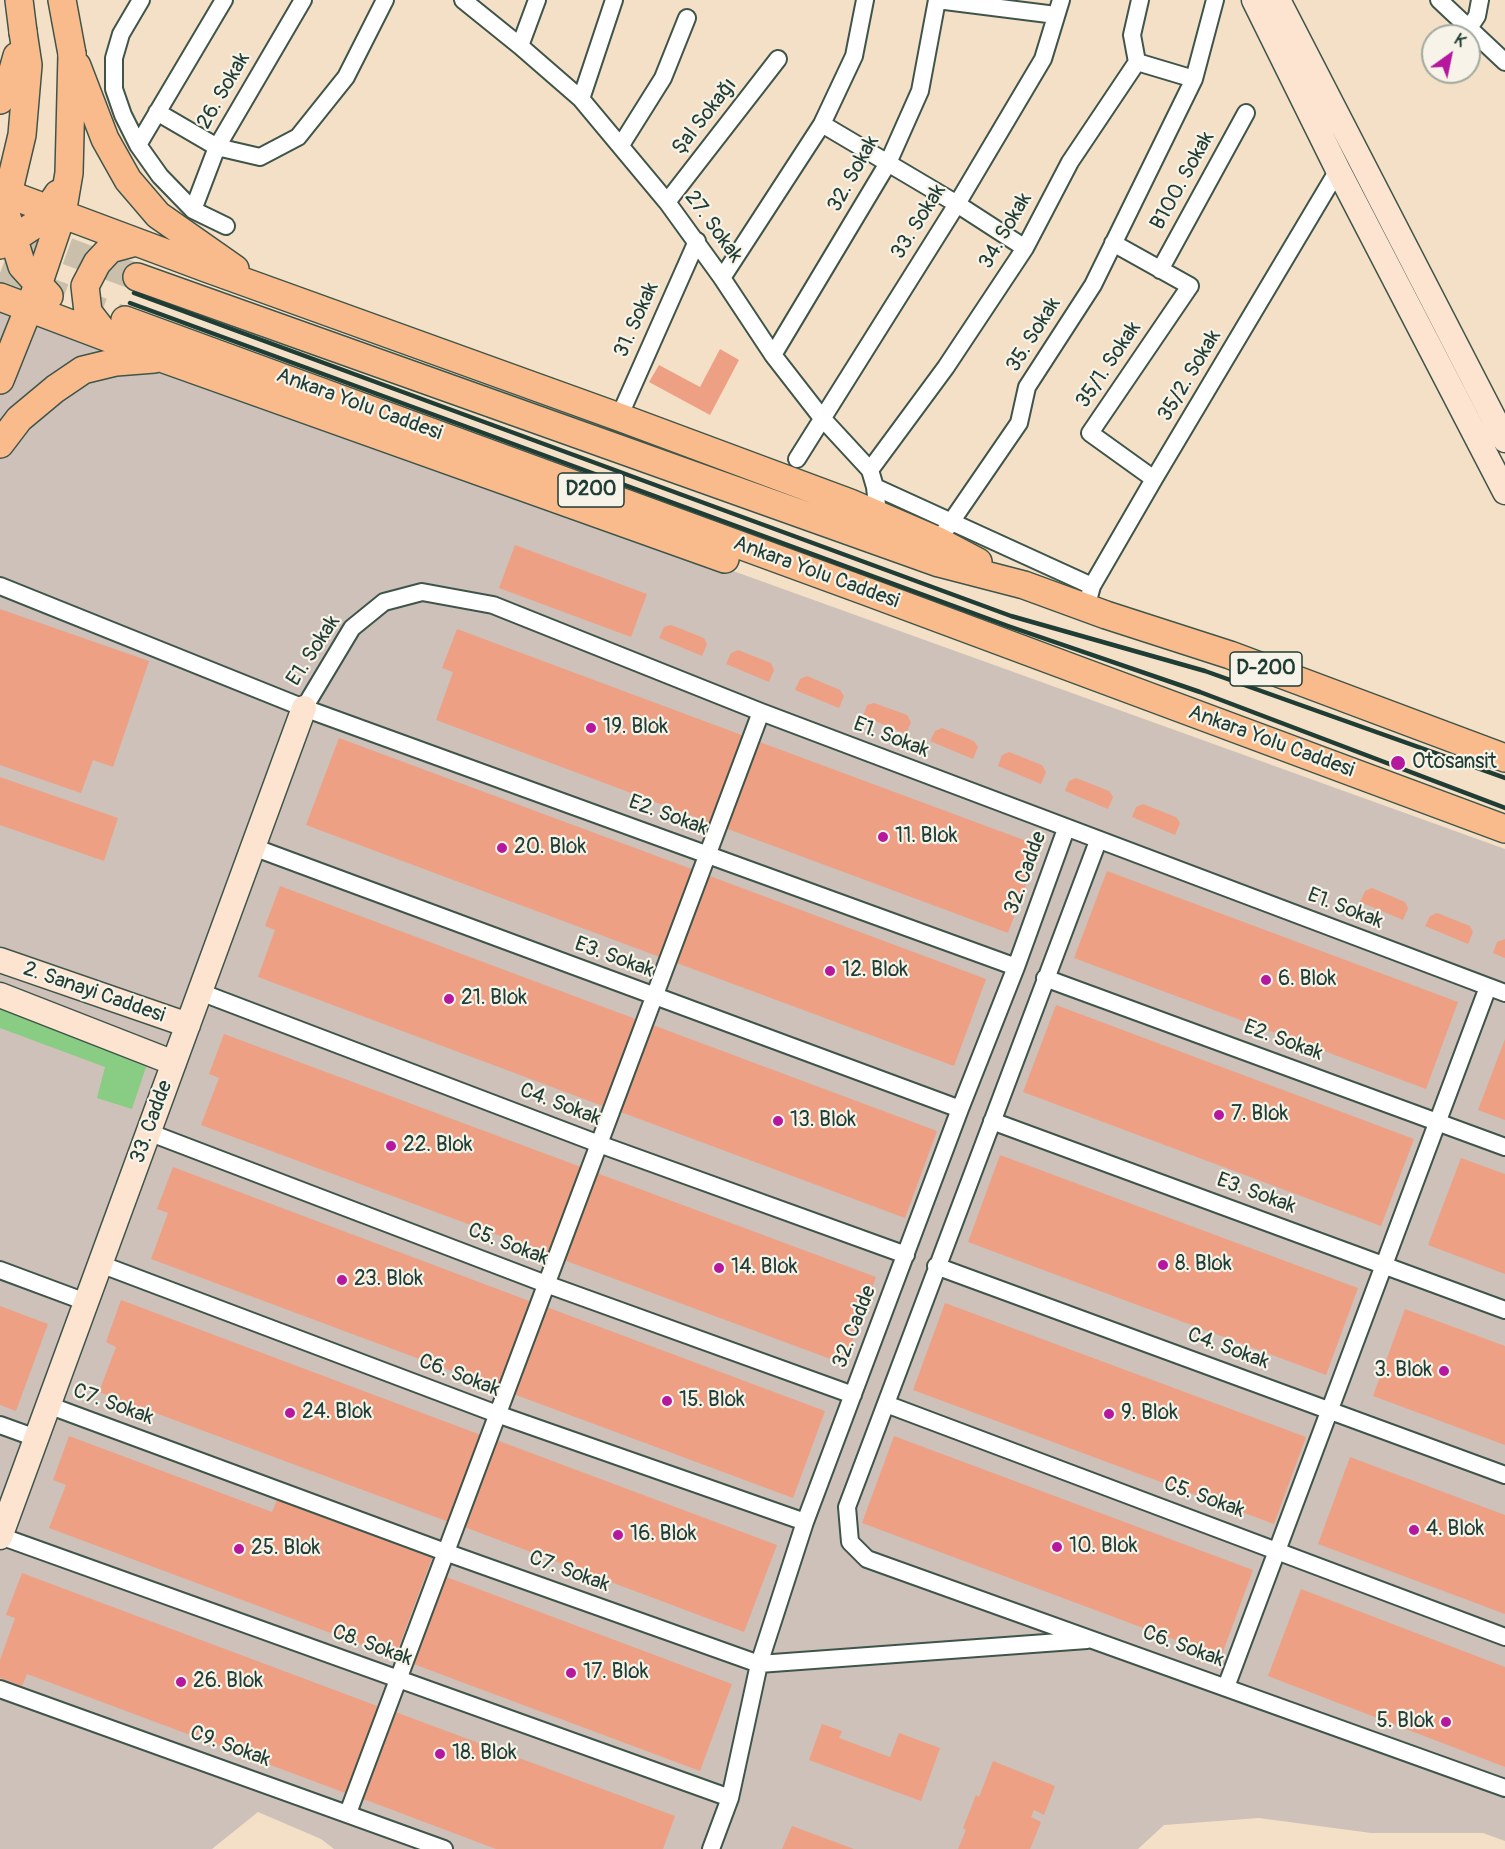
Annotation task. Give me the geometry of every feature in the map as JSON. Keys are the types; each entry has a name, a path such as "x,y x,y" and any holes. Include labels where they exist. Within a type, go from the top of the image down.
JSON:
{"main road":[{"path":"19,0 28,65 22,135 3,201 7,242 22,266 34,297"},
{"path":"62,0 72,54 105,139 128,180 158,215 265,290"},
{"path":"1254,0 1338,170 1505,492"},
{"path":"1278,0 1505,440"},
{"path":"0,100 8,88 23,32"},
{"path":"0,380 34,297 55,211 69,173 72,54"},
{"path":"3,201 55,211 136,243 619,417 878,515 945,532 1024,585"},
{"path":"7,242 55,211"},
{"path":"136,243 110,249 97,263 85,286 88,312 164,359 834,598 1056,662"},
{"name":"D200","path":"137,277 928,559 1024,585"},
{"path":"0,297 34,297 117,329"},
{"name":"Ankara Yolu Caddesi","path":"117,329 1056,662 1505,829"},
{"path":"0,444 18,419 83,370 116,362 164,359"},
{"name":"D-200","path":"1024,585 1089,597 1230,655 1501,755"},
{"name":"33. Cadde","path":"0,1536 304,708"},
{"name":"2. Sanayi Caddesi","path":"0,960 188,1025"},
{"name":"2. Sanayi Caddesi","path":"0,995 174,1063"}],"street":[{"path":"141,0 121,34 114,58 114,89 123,115 138,145 160,176 193,210 226,226"},
{"path":"138,145 224,0"},
{"path":"157,112 217,147 260,157 298,137 346,76 385,0"},
{"name":"27. Sokak","path":"463,0 581,99 667,202 697,241 773,355 822,418 870,470 875,487 878,515"},
{"path":"484,17 490,0"},
{"path":"520,46 537,0"},
{"path":"581,99 614,0"},
{"path":"722,278 822,124 854,56 865,0"},
{"path":"937,0 1058,8"},
{"name":"32. Sokak","path":"773,355 888,163 920,91 937,0"},
{"path":"1140,0 1132,35 1137,62 1194,79"},
{"name":"35. Sokak","path":"945,532 1019,423 1027,387 1093,285 1194,79 1215,0"},
{"path":"1439,0 1465,24"},
{"path":"1472,24 1477,16 1480,0"},
{"name":"26. Sokak","path":"193,210 217,147 296,2"},
{"name":"33. Sokak","path":"797,459 957,204 1043,59 1058,8"},
{"path":"621,145 663,78 687,18"},
{"path":"1481,39 1505,62"},
{"name":"Şal Sokağı","path":"667,202 778,59"},
{"name":"34. Sokak","path":"870,470 946,367 1025,248 1070,162 1137,62"},
{"name":"B100. Sokak","path":"1160,270 1246,113"},
{"path":"822,124 957,204 1025,248"},
{"name":"35/2. Sokak","path":"1089,597 1154,478 1338,170"},
{"name":"31. Sokak","path":"619,417 697,241"},
{"path":"1113,243 1160,270"},
{"name":"35/1. Sokak","path":"1154,478 1090,433 1190,286 1160,270"},
{"path":"875,487 945,532 1089,597"},
{"name":"E2. Sokak","path":"0,586 304,708 1016,967"},
{"name":"E1. Sokak","path":"304,708 352,628 384,602 422,592 493,605 761,712 1066,829 1505,993"},
{"path":"348,1813 761,712"},
{"name":"32. Cadde","path":"711,1849 729,1798 759,1664 805,1522 960,1109 1016,967 1066,829"},
{"path":"886,1404 936,1266 1098,841"},
{"name":"E3. Sokak","path":"253,847 960,1109"},
{"name":"E2. Sokak","path":"1045,978 1505,1147"},
{"path":"1226,1687 1488,987"},
{"name":"C4. Sokak","path":"200,992 599,1144 906,1255"},
{"name":"E3. Sokak","path":"992,1121 1505,1310"},
{"name":"C5. Sokak","path":"148,1132 546,1284 853,1395"},
{"name":"C6. Sokak","path":"100,1264 497,1414 805,1522"},
{"name":"C4. Sokak","path":"936,1266 1505,1475"},
{"path":"0,1270 86,1302"},
{"name":"C5. Sokak","path":"886,1404 1505,1637"},
{"name":"C6. Sokak","path":"886,1404 847,1507 850,1542 867,1559 1505,1788"},
{"name":"C7. Sokak","path":"48,1405 446,1552 759,1664 1095,1640"},
{"path":"0,1425 36,1438"},
{"name":"C8. Sokak","path":"0,1536 729,1798"},
{"name":"C9. Sokak","path":"0,1689 444,1849"}],"shaded area":[{"name":"Otosansit","path":"0,304 103,344 1505,849 1505,1841 1483,1833 1371,1833 1259,1818 1164,1825 1138,1849 334,1849 321,1839 258,1812 212,1849 0,1849"}],"green space":[{"path":"0,1006 148,1061 132,1109 97,1098 105,1067 0,1028"}],"building":[{"path":"720,349 739,360 710,415 649,382 659,365 700,387"},
{"path":"515,545 647,594 631,637 499,588"},
{"path":"0,609 149,661 113,767 93,760 81,793 0,765"},
{"path":"671,625 704,638 707,644 702,656 659,638 664,627"},
{"name":"19. Blok","path":"457,629 747,737 714,824 436,720 453,672 442,668"},
{"path":"738,650 771,663 774,670 769,682 726,664 731,653"},
{"path":"807,676 840,690 844,696 839,708 795,690 800,679"},
{"path":"874,703 907,715 911,722 906,734 863,716 867,705"},
{"path":"942,728 974,741 978,747 973,759 930,741 935,731"},
{"name":"20. Blok","path":"339,738 697,871 665,959 306,825"},
{"name":"11. Blok","path":"757,741 1040,846 1008,933 725,828"},
{"path":"1009,752 1042,765 1046,772 1041,784 998,766 1002,755"},
{"path":"0,777 118,818 104,861 0,825"},
{"path":"1076,778 1109,791 1113,797 1108,809 1065,791 1069,781"},
{"path":"1143,804 1176,817 1180,823 1175,835 1132,817 1136,807"},
{"name":"6. Blok","path":"1107,871 1458,1002 1426,1089 1074,958"},
{"name":"12. Blok","path":"707,875 986,979 954,1066 674,962"},
{"name":"21. Blok","path":"280,886 641,1021 608,1108 258,977 275,930 265,926"},
{"path":"1372,888 1405,902 1408,908 1403,920 1360,902 1365,891"},
{"path":"1437,913 1470,926 1473,932 1468,944 1425,926 1430,916"},
{"path":"1505,939 1505,958 1493,953 1497,942"},
{"name":"7. Blok","path":"1056,1005 1414,1139 1381,1226 1023,1092"},
{"name":"13. Blok","path":"650,1024 937,1131 905,1218 618,1111"},
{"name":"22. Blok","path":"224,1034 581,1167 549,1254 201,1125 219,1078 209,1074"},
{"path":"1505,1039 1505,1120 1478,1110"},
{"name":"8. Blok","path":"1000,1155 1358,1288 1326,1375 968,1242"},
{"path":"1461,1158 1505,1174 1505,1274 1428,1245"},
{"name":"23. Blok","path":"173,1167 532,1302 500,1389 151,1259 168,1213 157,1209"},
{"name":"14. Blok","path":"594,1172 876,1277 844,1364 561,1259"},
{"name":"24. Blok","path":"121,1300 481,1435 449,1522 99,1392 116,1347 106,1342"},
{"name":"9. Blok","path":"945,1303 1306,1437 1274,1524 913,1390"},
{"name":"15. Blok","path":"541,1305 825,1411 793,1498 508,1392"},
{"path":"0,1306 48,1324 16,1411 0,1405"},
{"name":"3. Blok","path":"1405,1309 1505,1346 1505,1445 1373,1396"},
{"name":"25. Blok","path":"69,1436 272,1512 277,1500 432,1558 395,1657 49,1528 66,1485 53,1480"},
{"name":"10. Blok","path":"894,1436 1253,1570 1221,1657 862,1523"},
{"name":"16. Blok","path":"491,1438 777,1545 744,1632 459,1525"},
{"name":"4. Blok","path":"1350,1457 1505,1515 1505,1614 1318,1544"},
{"name":"26. Blok","path":"22,1573 380,1707 348,1794 27,1674 22,1686 0,1678 0,1660 15,1618 6,1615"},
{"name":"17. Blok","path":"441,1575 732,1684 700,1771 408,1662"},
{"name":"5. Blok","path":"1301,1589 1505,1667 1505,1767 1268,1676"},
{"name":"18. Blok","path":"390,1710 675,1816 663,1849 496,1849 358,1797"},
{"path":"822,1724 842,1731 839,1738 890,1757 899,1733 940,1748 921,1801 809,1760"},
{"path":"993,1761 1055,1786 1044,1815 1034,1810 1031,1817 1041,1822 1030,1849 958,1849 966,1830 963,1828 976,1795 979,1797"},
{"path":"792,1826 854,1849 782,1849"}],"tunnel":[{"path":"29,237 137,277"},
{"path":"0,273 125,320"}],"railway":[{"path":"134,293 1011,616 1205,671 1505,778"},
{"path":"130,303 1008,626 1200,692 1505,808"}],"place":[{"name":"19. Blok","path":"591,728"},
{"name":"Otosansit","path":"1398,763"},
{"name":"11. Blok","path":"883,837"},
{"name":"20. Blok","path":"502,848"},
{"name":"12. Blok","path":"830,971"},
{"name":"6. Blok","path":"1266,980"},
{"name":"21. Blok","path":"449,999"},
{"name":"7. Blok","path":"1219,1115"},
{"name":"13. Blok","path":"778,1121"},
{"name":"22. Blok","path":"391,1146"},
{"name":"8. Blok","path":"1163,1265"},
{"name":"14. Blok","path":"719,1268"},
{"name":"23. Blok","path":"342,1280"},
{"name":"3. Blok","path":"1444,1371"},
{"name":"15. Blok","path":"667,1401"},
{"name":"24. Blok","path":"290,1413"},
{"name":"9. Blok","path":"1109,1414"},
{"name":"4. Blok","path":"1414,1530"},
{"name":"16. Blok","path":"618,1535"},
{"name":"10. Blok","path":"1057,1547"},
{"name":"25. Blok","path":"239,1549"},
{"name":"17. Blok","path":"571,1673"},
{"name":"26. Blok","path":"181,1682"},
{"name":"5. Blok","path":"1446,1722"},
{"name":"18. Blok","path":"440,1754"}]}
